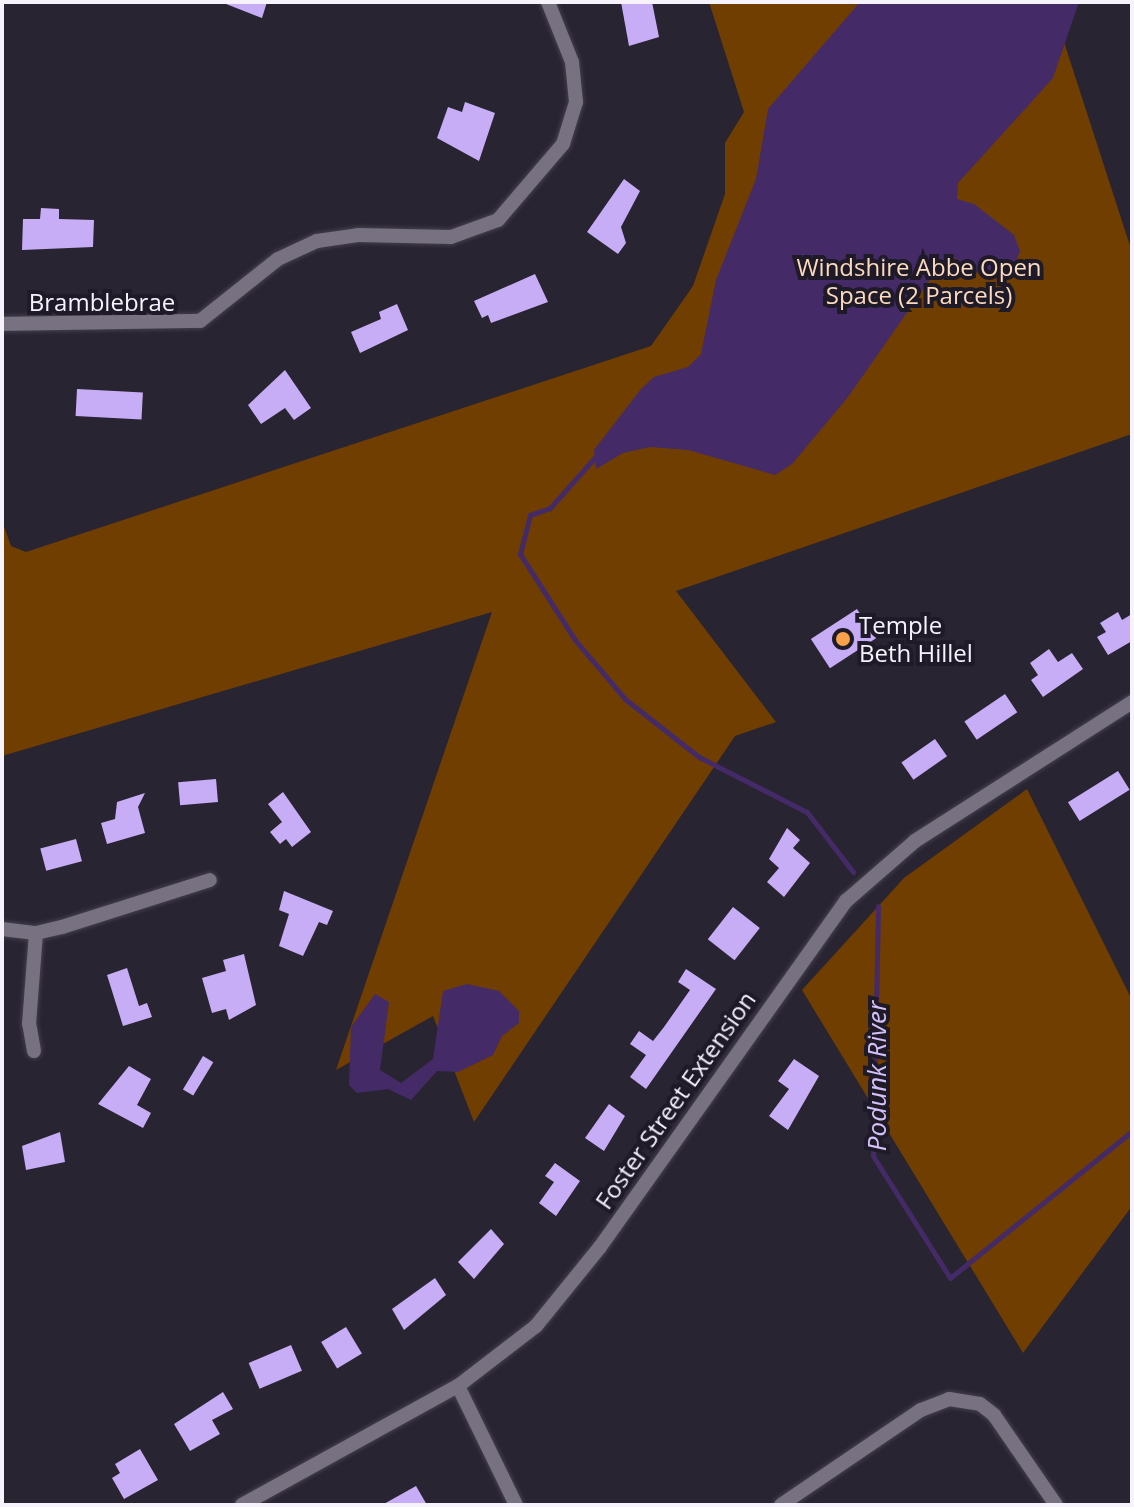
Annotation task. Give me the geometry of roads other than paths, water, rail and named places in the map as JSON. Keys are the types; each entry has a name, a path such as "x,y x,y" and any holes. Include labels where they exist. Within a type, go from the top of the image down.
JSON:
{"street":[{"name":"Bramblebrae","path":"2,324 200,321 278,259 317,241 358,235 451,237 498,220 563,144 576,102 572,62 548,2"},
{"name":"Foster Street Extension","path":"242,1505 458,1386 536,1326 600,1247 846,901 915,841 1132,702"},
{"path":"2,929 36,933 210,880"},
{"path":"34,1051 29,1024 36,933"},
{"path":"458,1386 516,1505"},
{"path":"781,1505 921,1410 949,1399 971,1401 994,1415 1056,1505"}],"waterway":[{"name":"Podunk River","path":"597,455 550,508 530,515 520,554 575,640 625,699 699,757 807,812 853,872"},
{"name":"Podunk River","path":"878,906 873,1156 950,1278 1132,1131"}],"place":[{"name":"Temple Beth Hillel","path":"843,639"}],"park label":[{"name":"Windshire Abbe Open Space (2 Parcels)","path":"919,281"}]}
